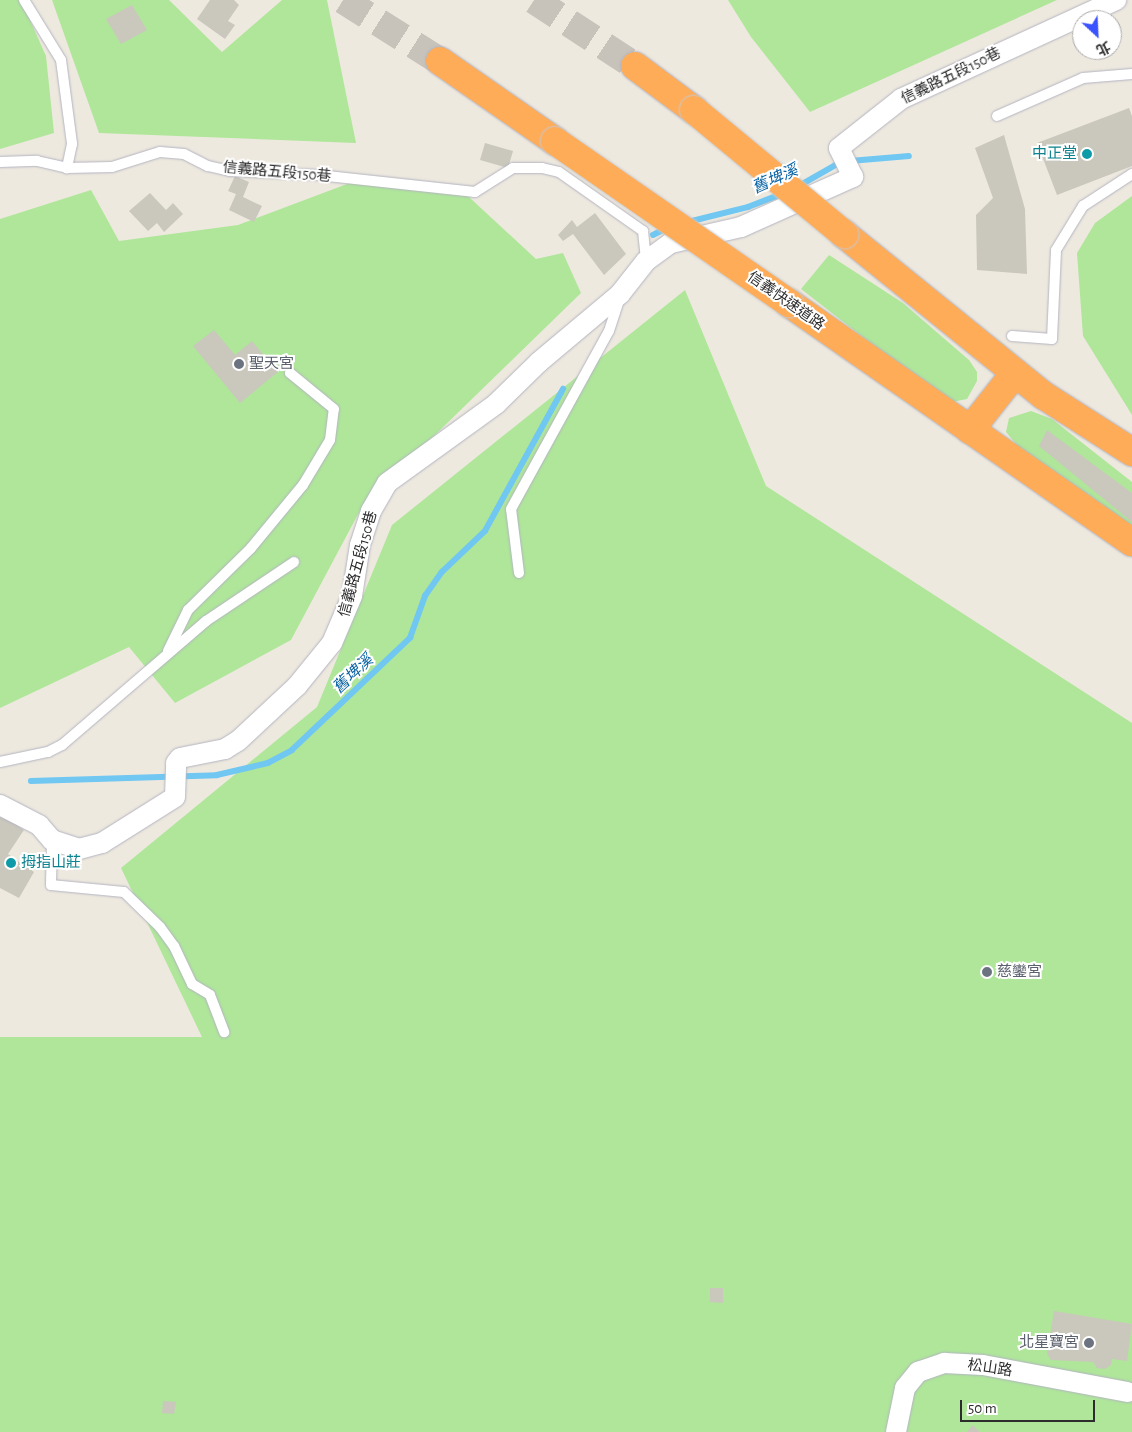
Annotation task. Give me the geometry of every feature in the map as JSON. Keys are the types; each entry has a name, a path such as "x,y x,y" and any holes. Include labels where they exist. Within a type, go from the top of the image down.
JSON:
{"highway":[{"name":"信義快速道路","path":"440,61 1132,542"},
{"path":"635,66 694,110 1043,395 1132,452"},
{"path":"970,430 1015,373"}],"street":[{"name":"信義路五段150巷","path":"0,805 39,825 52,840 79,849 90,848 175,796 176,762 180,758 225,749 238,740 297,686 332,643 352,596 360,545 371,511 387,483 496,404 539,362 620,294 646,261 671,243 741,228 853,177 839,148 866,124 918,90 1116,0"},
{"name":"松山路","path":"896,1432 905,1388 918,1372 944,1363 983,1365 1127,1392"}],"lane":[{"path":"24,0 61,60 72,144 68,165"},
{"path":"997,116 1083,78 1132,74"},
{"name":"信義路五段150巷","path":"0,162 37,162 112,167 160,152 184,154 208,166 230,170 318,174 475,192 512,168 542,168 559,172 643,231 646,261"},
{"path":"1012,336 1052,339 1056,250 1084,206 1132,174"},
{"path":"519,573 511,509 609,331 620,294"},
{"path":"168,652 188,610 252,548 303,485 330,440 334,409 290,373"},
{"path":"0,762 48,752 62,745 206,621 294,562"},
{"path":"52,840 51,885 124,892 160,927 174,946 192,984 210,995 224,1032"}],"green space":[{"path":"0,0 21,0 46,56 54,133 0,149"},
{"path":"52,0 169,0 222,52 282,0 327,0 356,143 99,133"},
{"path":"728,0 1057,0 810,112 751,37"},
{"path":"355,181 456,185 536,259 563,253 581,293 363,505 291,640 175,703 129,647 0,708 0,219 91,190 119,241 238,225"},
{"path":"1132,196 1132,415 1083,336 1077,253 1095,223"},
{"path":"829,255 903,303 969,360 977,372 977,381 967,399 952,402 935,393 801,289"},
{"path":"685,290 766,486 1132,723 1132,1432 0,1432 0,1037 202,1037 121,868 317,707 392,525"},
{"path":"1031,411 1052,419 1132,482 1132,528 1020,449 1006,432 1009,418"}],"building":[{"path":"210,0 234,0 239,5 228,21 235,25 225,39 197,19"},
{"path":"132,5 147,30 121,44 106,19"},
{"name":"中正堂","path":"1129,108 1132,116 1132,166 1057,195 1037,143"},
{"path":"1004,135 1025,209 1027,274 977,270 976,215 993,198 975,148"},
{"path":"485,143 513,151 508,168 480,160"},
{"path":"235,176 249,182 243,197 262,206 254,222 229,210 236,194 228,191"},
{"path":"150,193 166,210 173,203 183,214 164,232 157,223 148,231 129,211"},
{"path":"595,213 626,254 604,275 573,234 563,241 558,235 572,220 577,227"},
{"name":"聖天宮","path":"214,330 235,355 252,341 278,372 240,403 193,346"},
{"path":"1047,430 1132,493 1132,522 1039,446"},
{"name":"拇指山莊","path":"0,814 24,830 8,854 34,872 19,898 0,888"},
{"path":"710,1288 723,1288 723,1303 710,1302"},
{"name":"北星寶宮","path":"1054,1311 1132,1324 1127,1361 1112,1359 1111,1365 1105,1369 1097,1368 1093,1362 1051,1360 1047,1354"},
{"path":"163,1401 176,1402 174,1414 162,1413"},
{"path":"973,1425 980,1432 967,1432"}],"waterway":[{"name":"舊埤溪","path":"850,161 909,156"},
{"name":"舊埤溪","path":"799,186 841,162"},
{"name":"舊埤溪","path":"688,222 748,207 782,194"},
{"name":"舊埤溪","path":"653,235 667,228"},
{"name":"舊埤溪","path":"31,781 217,775 268,763 292,750 410,638 425,596 442,572 485,531 563,389"}],"tunnel":[{"path":"343,0 440,61"},
{"path":"534,0 635,66"}],"place":[{"name":"中正堂","path":"1087,154"},
{"name":"聖天宮","path":"239,364"},
{"name":"拇指山莊","path":"11,863"},
{"name":"慈鑾宮","path":"987,972"},
{"name":"北星寶宮","path":"1089,1343"}]}
